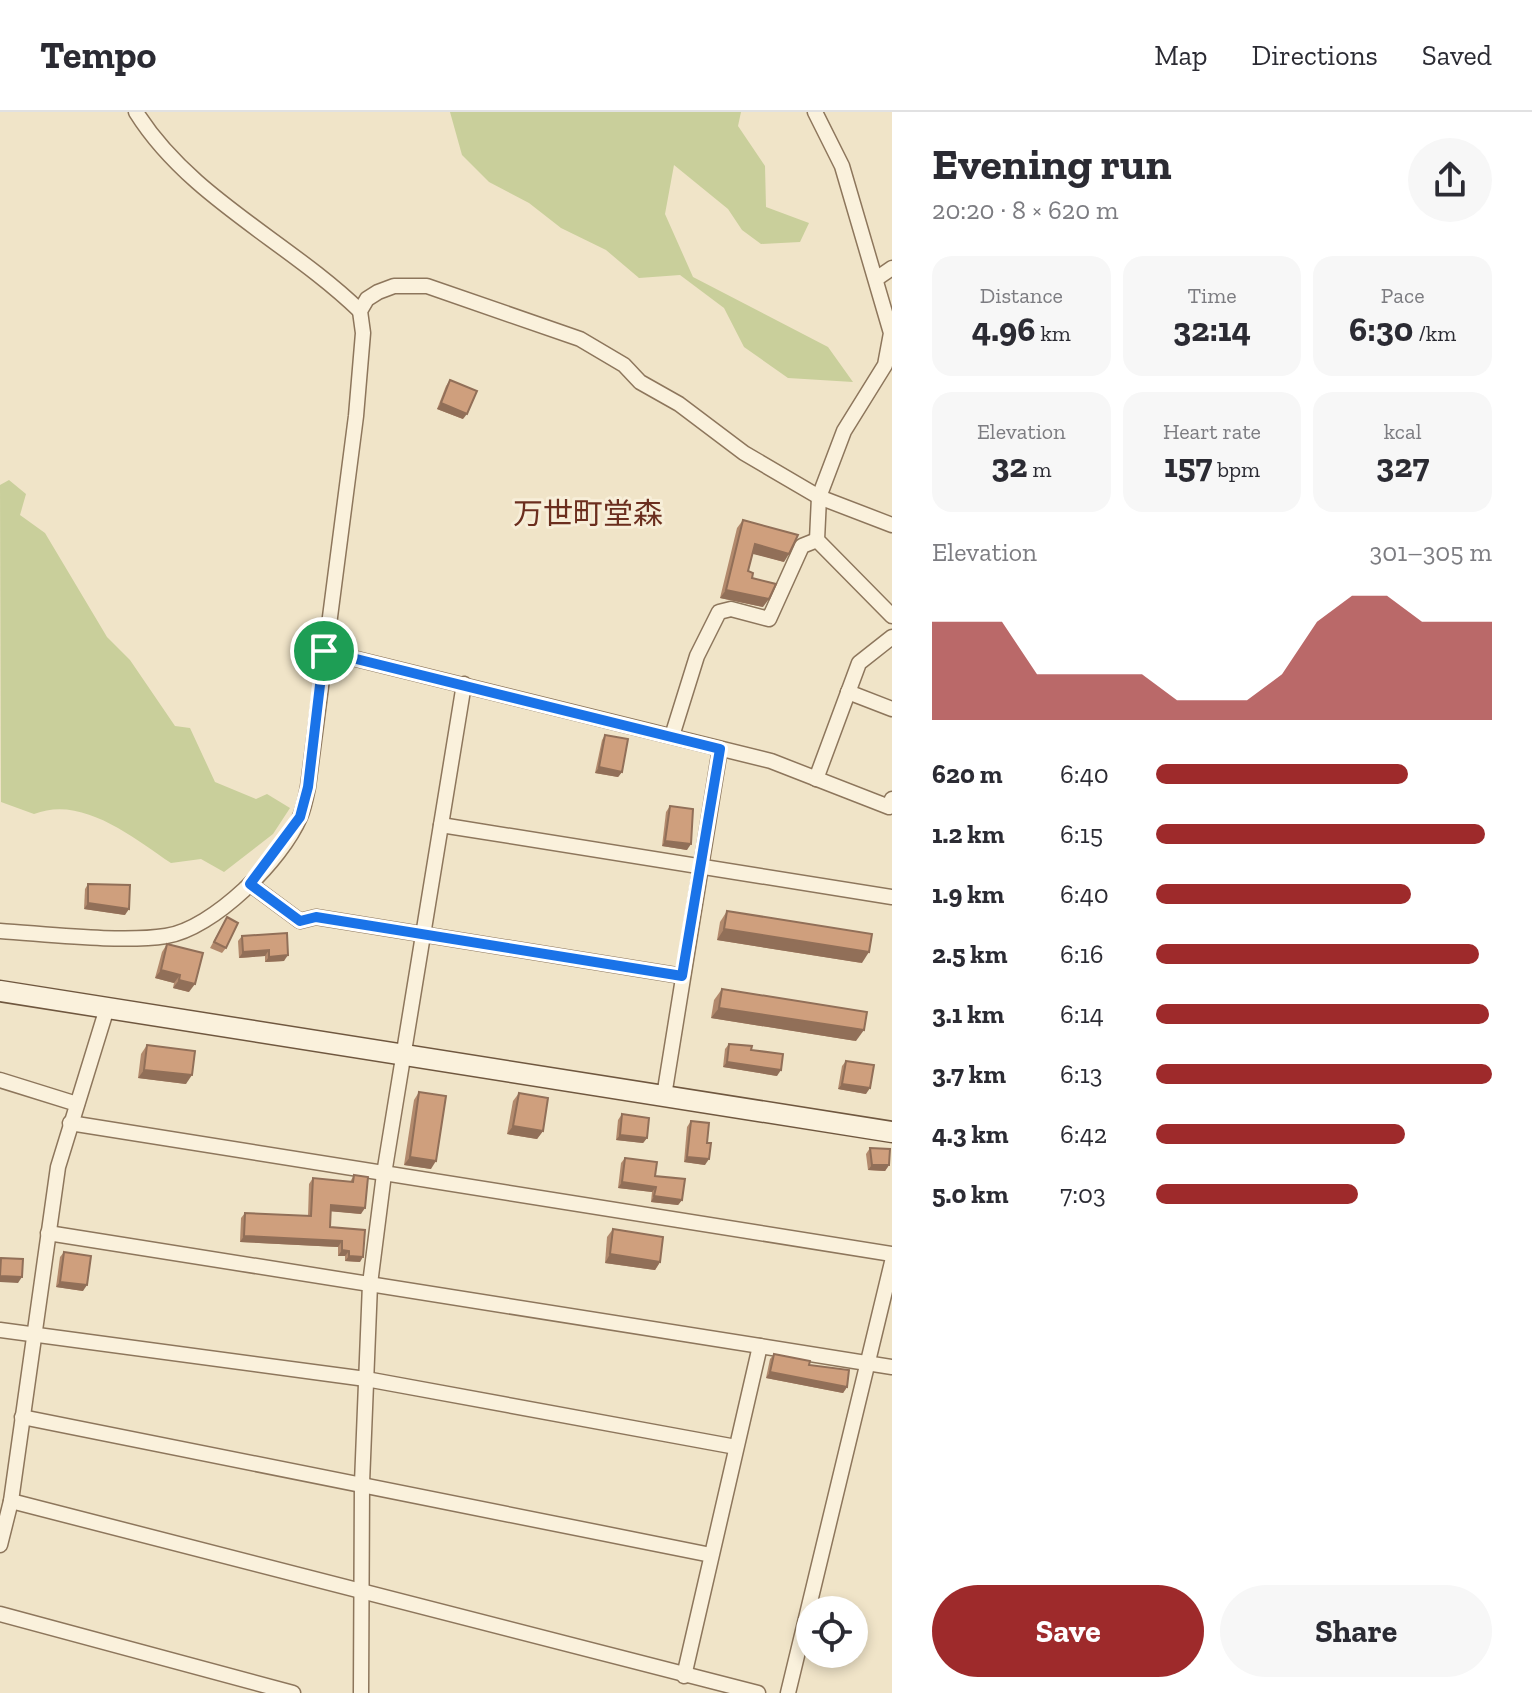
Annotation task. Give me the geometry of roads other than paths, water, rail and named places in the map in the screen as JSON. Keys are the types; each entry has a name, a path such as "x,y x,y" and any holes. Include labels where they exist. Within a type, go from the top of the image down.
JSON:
{"street":[{"path":"136,112 165,152 188,175 330,282 360,311"},
{"path":"815,112 842,166 891,333 890,351 844,431 819,497 817,540 892,616"},
{"path":"876,279 892,268"},
{"path":"0,931 164,937 200,924 250,884 300,817 308,787 356,416 363,333 360,311 367,299 394,286 427,286 552,327 607,354 640,382 679,404 744,453 819,497 892,525"},
{"path":"672,736 697,656 719,612 731,609 769,619 802,546 817,540"},
{"path":"816,779 859,663 892,637"},
{"path":"324,651 771,761 889,807 892,799"},
{"path":"361,1693 362,1483 370,1284 384,1174 464,684"},
{"path":"848,692 892,709"},
{"path":"664,1096 720,749"},
{"path":"441,825 892,897"},
{"path":"250,884 300,921 316,917 682,976"},
{"path":"0,991 892,1132"},
{"path":"0,1545 11,1501 58,1167 107,1008"},
{"path":"0,1080 77,1104"},
{"path":"70,1123 892,1254"},
{"path":"48,1233 892,1367"},
{"path":"788,1693 892,1262"},
{"path":"0,1330 33,1337 366,1379 736,1447"},
{"path":"684,1676 760,1346"},
{"path":"22,1417 711,1555"},
{"path":"11,1501 758,1693"},
{"path":"0,1614 293,1693"}],"district":[{"name":"万世町堂森","path":"588,514"}]}
